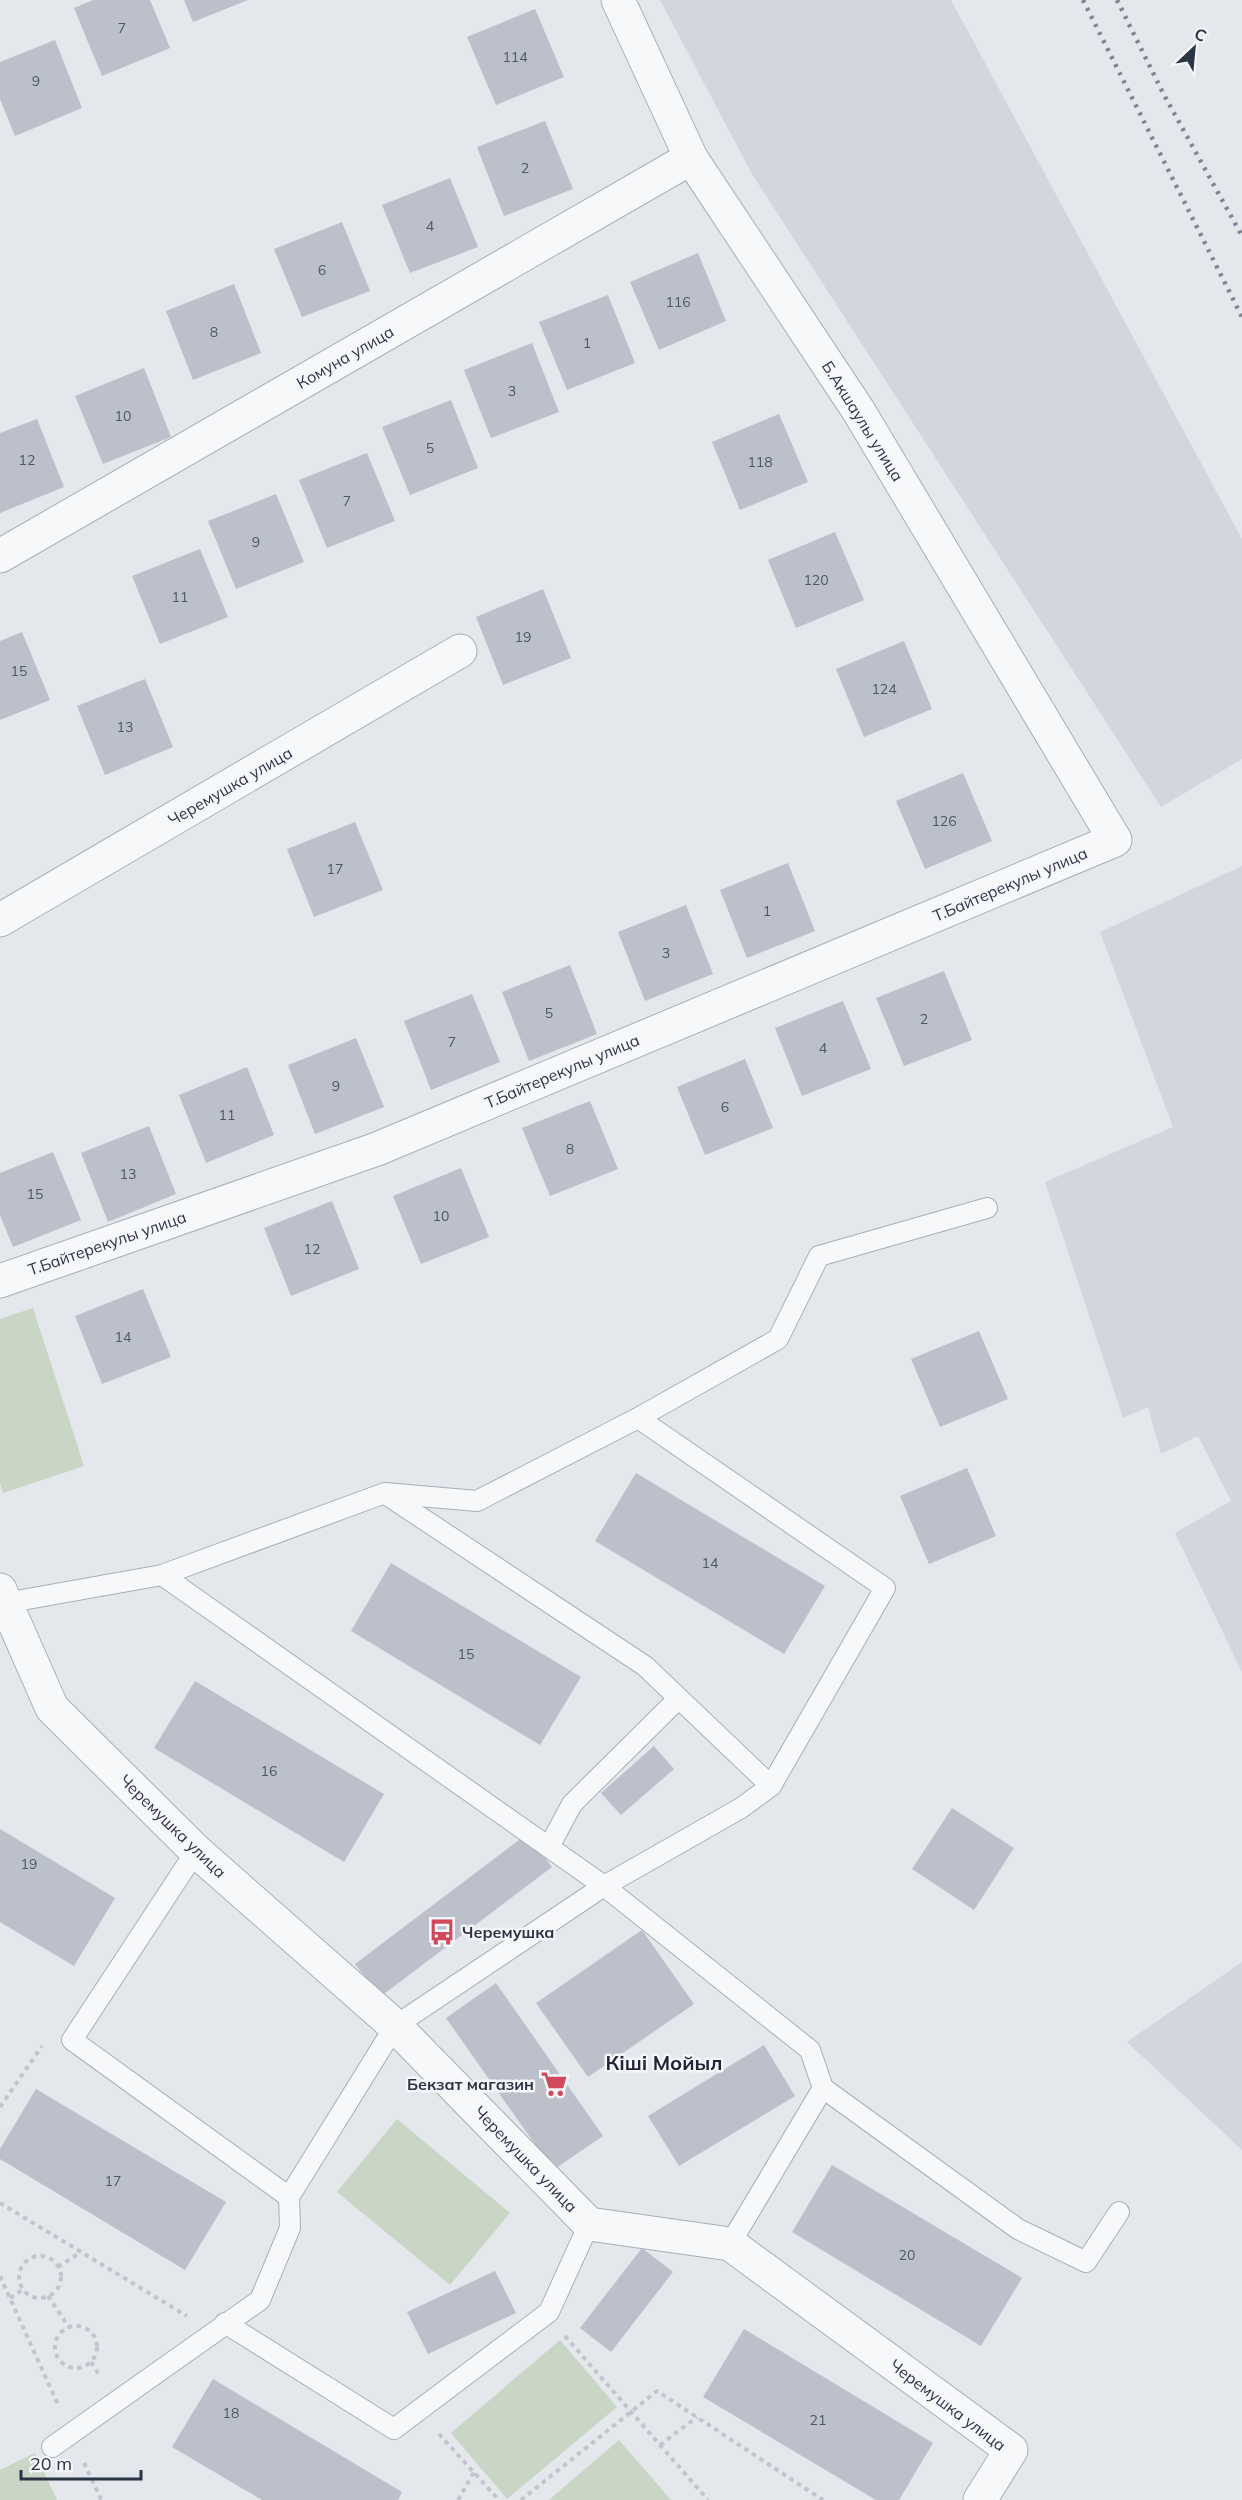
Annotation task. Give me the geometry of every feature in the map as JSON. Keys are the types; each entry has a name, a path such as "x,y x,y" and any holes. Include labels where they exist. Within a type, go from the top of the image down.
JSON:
{"street":[{"name":"Б.Акшаулы улица","path":"618,0 691,158 858,410 1115,840"},
{"name":"Комуна улица","path":"0,556 691,158"},
{"name":"Черемушка улица","path":"0,920 460,651"},
{"name":"Т.Байтерекулы улица","path":"0,1281 377,1149 1115,840"},
{"name":"Черемушка улица","path":"2,1597 52,1708 196,1851 395,2026 589,2224 730,2244 1011,2450 980,2500"}],"lane":[{"path":"2,1597 162,1575 384,1493 477,1501 638,1419 778,1339 819,1256 987,1208"},
{"path":"52,2447 260,2300 290,2228 289,2197 395,2026 604,1886 741,1808 771,1786 885,1588 638,1419"},
{"path":"384,1493 645,1666 771,1786"},
{"path":"162,1575 604,1886 810,2050 823,2088 1018,2229 1086,2262 1119,2212"},
{"path":"549,1847 572,1804 678,1699"},
{"path":"196,1851 72,2040 289,2197"},
{"path":"730,2244 823,2088"},
{"path":"220,2328 394,2429 549,2312 589,2224"}],"path":[{"path":"0,2107 40,2046 72,2040"},
{"path":"0,2203 81,2252 220,2328"},
{"path":"58,2267 81,2252"},
{"path":"40,2256 46,2257 58,2267 61,2278 59,2285 48,2296 37,2298 21,2286 20,2272 27,2261 40,2256"},
{"path":"0,2276 103,2500"},
{"path":"10,2298 24,2289"},
{"path":"48,2296 69,2327"},
{"path":"69,2327 82,2327 88,2330 96,2341 95,2355 91,2362 80,2367 66,2365 57,2355 56,2342 69,2327"},
{"path":"559,2329 708,2500"},
{"path":"520,2500 657,2391 823,2500"},
{"path":"418,2411 499,2500"},
{"path":"660,2445 697,2417"},
{"path":"438,2433 447,2426"},
{"path":"458,2500 474,2472"}],"shaded area":[{"path":"660,0 951,0 1242,539 1242,759 1161,807 752,174"},
{"path":"1242,866 1242,1672 1175,1533 1231,1501 1198,1436 1161,1454 1148,1407 1123,1418 1045,1182 1173,1127 1100,932"},
{"path":"1242,1962 1242,2150 1127,2042"}],"green space":[{"path":"33,1308 84,1466 3,1493 0,1483 0,1319"},
{"path":"397,2119 510,2213 450,2285 337,2192"},
{"path":"560,2340 617,2407 507,2499 451,2433"},
{"path":"619,2440 671,2500 549,2500"},
{"path":"35,2453 57,2500 0,2500 0,2470"}],"building":[{"path":"93,0 150,0 170,48 102,76 74,8"},
{"path":"184,0 248,0 193,22"},
{"path":"535,9 564,77 496,105 467,37"},
{"path":"55,40 82,108 15,136 0,99 0,62"},
{"path":"545,121 573,189 504,216 477,147"},
{"path":"450,178 478,247 410,273 382,205"},
{"path":"342,222 370,291 302,317 274,249"},
{"path":"698,253 726,321 659,350 630,282"},
{"path":"234,284 261,353 193,380 166,311"},
{"path":"608,295 635,363 567,390 539,322"},
{"path":"532,343 559,412 491,438 464,370"},
{"path":"144,368 171,437 103,464 75,396"},
{"path":"451,400 478,468 410,495 382,427"},
{"path":"779,414 808,482 740,510 712,442"},
{"path":"37,419 64,487 0,513 0,433"},
{"path":"367,453 395,521 327,548 299,480"},
{"path":"276,494 304,562 236,589 208,521"},
{"path":"835,532 864,600 796,628 768,560"},
{"path":"200,549 228,617 160,644 132,576"},
{"path":"543,589 571,658 503,685 476,617"},
{"path":"22,632 50,700 0,720 0,641"},
{"path":"904,641 932,709 864,737 836,669"},
{"path":"145,679 173,747 105,775 77,706"},
{"path":"963,773 992,841 925,869 896,801"},
{"path":"355,822 383,890 314,917 287,849"},
{"path":"788,863 815,931 747,958 720,890"},
{"path":"686,905 713,974 645,1001 618,932"},
{"path":"570,965 597,1034 529,1061 502,992"},
{"path":"944,971 972,1040 904,1066 876,998"},
{"path":"472,994 500,1062 431,1090 404,1021"},
{"path":"843,1001 871,1069 802,1096 775,1028"},
{"path":"356,1038 384,1107 315,1134 288,1065"},
{"path":"745,1059 773,1128 705,1155 677,1087"},
{"path":"247,1067 274,1135 206,1163 179,1095"},
{"path":"590,1101 618,1169 550,1196 522,1128"},
{"path":"149,1126 176,1194 108,1222 81,1153"},
{"path":"53,1152 81,1220 13,1247 0,1215 0,1173"},
{"path":"461,1168 489,1237 421,1264 393,1196"},
{"path":"332,1201 359,1269 291,1296 264,1228"},
{"path":"143,1289 171,1357 102,1384 75,1316"},
{"path":"979,1331 1008,1399 940,1427 911,1359"},
{"path":"967,1468 996,1536 929,1564 900,1496"},
{"path":"636,1473 825,1586 784,1654 595,1541"},
{"path":"391,1563 581,1677 540,1745 351,1631"},
{"path":"195,1681 384,1794 344,1862 154,1748"},
{"path":"654,1746 674,1769 621,1815 601,1793"},
{"path":"952,1808 1014,1848 974,1910 912,1869"},
{"path":"0,1829 115,1898 74,1966 0,1922"},
{"path":"527,1834 552,1867 380,1997 355,1964"},
{"path":"642,1930 694,2004 588,2077 536,2003"},
{"path":"496,1983 603,2136 553,2170 446,2018"},
{"path":"764,2045 795,2096 679,2166 648,2116"},
{"path":"36,2089 226,2202 185,2270 0,2159 0,2149"},
{"path":"832,2165 1022,2278 981,2346 792,2232"},
{"path":"642,2248 673,2272 611,2352 580,2328"},
{"path":"495,2271 516,2313 428,2354 407,2312"},
{"path":"744,2329 933,2443 899,2500 876,2500 703,2397"},
{"path":"213,2379 402,2492 398,2500 262,2500 172,2447"}],"railway":[{"path":"1083,0 1242,317"},
{"path":"1117,0 1163,93 1242,236"}],"place":[{"name":"Черемушка","path":"442,1932"},
{"name":"Бекзат магазин","path":"554,2084"}],"district":[{"name":"Кіші Мойыл","path":"664,2062"}]}
